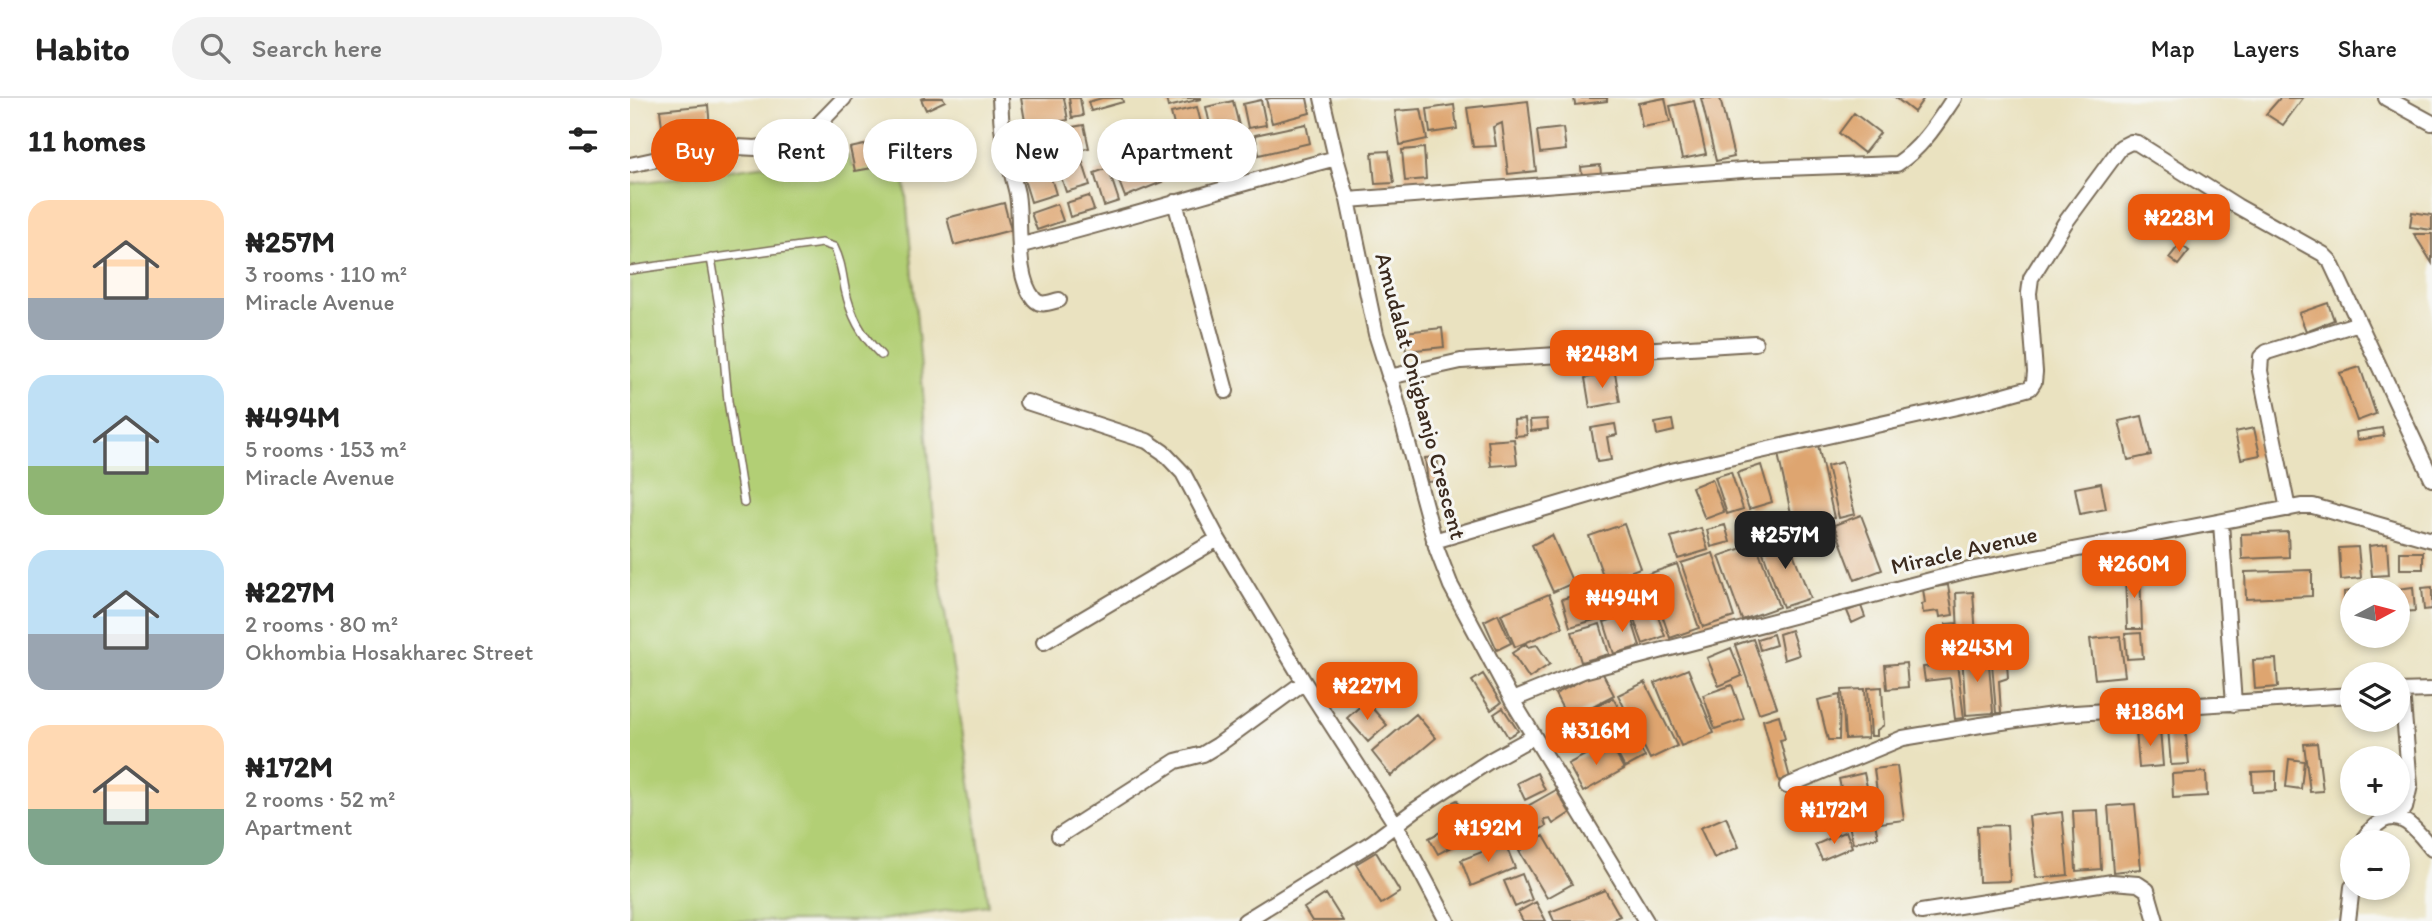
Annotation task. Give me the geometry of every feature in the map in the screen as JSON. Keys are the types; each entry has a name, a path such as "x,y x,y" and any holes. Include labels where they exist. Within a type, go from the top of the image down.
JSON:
{"street":[{"path":"630,165 717,146 756,148 780,144 810,133 844,98"},
{"path":"1000,98 1003,138 1017,196 1023,274 1032,297 1043,303 1059,300"},
{"name":"Amudalat Onigbanjo Crescent","path":"1322,98 1348,200 1376,334 1434,541 1451,586 1533,737 1646,921"},
{"path":"1348,200 1741,170 1897,164 1914,153 1926,140 1954,98"},
{"path":"2386,98 2432,123"},
{"path":"1434,541 1671,471 1979,402 2030,388 2035,372 2029,293 2031,278 2073,212 2121,147 2131,142 2137,143 2237,206 2323,254 2330,261 2432,479"},
{"path":"1021,245 1336,158"},
{"path":"1175,202 1226,391"},
{"path":"2288,509 2260,371 2261,357 2267,352 2359,323"},
{"path":"1390,377 1461,362 1755,343"},
{"path":"1027,402 1147,441 1183,472 1218,539 1304,682 1396,825 1447,921"},
{"name":"Miracle Avenue","path":"1512,700 1583,671 1969,570 2288,509 2313,506 2432,540"},
{"path":"2221,523 2234,704"},
{"path":"1044,642 1218,539"},
{"path":"1059,836 1176,761 1203,754 1218,745 1304,682"},
{"path":"2410,691 2432,690"},
{"path":"1787,786 1903,738 2060,714 2340,696"},
{"path":"1245,921 1396,825 1491,760 1533,737"},
{"path":"2371,830 2390,816"},
{"path":"2397,816 2414,828 2432,849"},
{"path":"1921,912 2112,883 2138,884 2147,890 2156,921"},
{"path":"2348,921 2350,900"}],"lane":[{"path":"630,270 822,243 834,247 841,259 853,319 866,340 881,355"},
{"path":"710,258 720,312 728,401 744,503"}],"green space":[{"path":"849,159 852,166 863,165 863,182 905,182 938,566 988,905 873,921 630,921 630,184 651,181 739,182 739,169 753,167 753,182 849,182"}],"building":[{"path":"943,98 945,101 926,110 921,99"},
{"path":"1021,98 1064,98 1068,119 1025,119"},
{"path":"1069,98 1080,98 1083,116 1072,118"},
{"path":"1102,98 1122,98 1123,102 1091,111 1088,102"},
{"path":"1166,98 1201,98 1201,99 1168,107"},
{"path":"1307,98 1310,113 1272,123 1266,99"},
{"path":"1574,98 1607,98 1607,101 1575,105"},
{"path":"1665,98 1670,122 1642,127 1638,103"},
{"path":"1701,98 1720,98 1734,157 1716,161"},
{"path":"1896,98 1924,98 1914,112"},
{"path":"2280,98 2303,98 2283,125 2266,114"},
{"path":"1261,100 1266,125 1257,126 1257,119 1246,119 1243,104"},
{"path":"1233,101 1237,119 1209,119 1206,107"},
{"path":"1528,101 1536,171 1508,174 1502,123 1493,127 1496,146 1473,147 1467,108"},
{"path":"1694,101 1706,154 1682,159 1670,106"},
{"path":"708,105 709,119 661,119 660,110"},
{"path":"1454,105 1457,129 1430,133 1427,109"},
{"path":"1197,107 1200,119 1172,119 1171,113"},
{"path":"1421,109 1427,139 1400,145 1395,111"},
{"path":"1854,113 1880,133 1864,153 1839,133"},
{"path":"1306,124 1310,143 1259,155 1257,135"},
{"path":"1083,125 1089,148 1083,149"},
{"path":"1563,128 1566,150 1540,153 1537,131"},
{"path":"863,145 863,170 855,171 850,148"},
{"path":"1424,148 1426,179 1405,181 1402,150"},
{"path":"1389,151 1394,183 1375,184 1372,152"},
{"path":"1083,163 1090,185 1066,192 1063,182 1083,182"},
{"path":"1600,165 1601,173 1582,176 1581,167"},
{"path":"1097,172 1097,182 1113,182 1119,201 1104,206 1094,173"},
{"path":"1025,182 1052,182 1056,194 1031,202"},
{"path":"1119,182 1162,182 1125,197"},
{"path":"1089,196 1094,210 1070,217 1066,203"},
{"path":"1004,203 1011,230 954,245 947,218"},
{"path":"1057,204 1063,221 1037,230 1031,213"},
{"path":"2412,212 2432,215 2432,230 2410,227"},
{"path":"2414,234 2432,234 2432,263"},
{"path":"2180,244 2189,251 2178,265 2169,258"},
{"path":"2328,303 2334,320 2306,331 2299,313"},
{"path":"1442,328 1444,347 1406,351 1404,332"},
{"path":"2360,367 2376,414 2357,421 2340,373"},
{"path":"1615,373 1620,402 1590,408 1585,378"},
{"path":"2142,416 2151,455 2128,460 2119,421"},
{"path":"1525,419 1527,435 1515,436 1514,420"},
{"path":"1547,419 1548,429 1531,431 1530,420"},
{"path":"1672,420 1674,431 1657,435 1655,423"},
{"path":"1615,424 1617,435 1607,437 1611,460 1597,462 1591,428"},
{"path":"2254,428 2260,455 2241,459 2235,432"},
{"path":"2382,428 2384,436 2357,440 2356,432"},
{"path":"1514,439 1517,464 1491,466 1488,441"},
{"path":"1818,445 1834,518 1794,527 1778,454"},
{"path":"1437,457 1440,481 1428,482 1425,458"},
{"path":"1842,462 1855,514 1839,518 1827,466"},
{"path":"1761,465 1772,502 1749,509 1737,473"},
{"path":"1731,472 1743,509 1727,514 1715,477"},
{"path":"1712,479 1724,512 1705,519 1692,487"},
{"path":"2101,483 2106,509 2080,514 2075,488"},
{"path":"1861,515 1882,570 1855,580 1834,525"},
{"path":"1624,524 1640,568 1605,581 1589,536"},
{"path":"1725,525 1730,542 1711,547 1707,530"},
{"path":"1701,528 1708,550 1678,559 1671,537"},
{"path":"2288,532 2289,557 2242,559 2241,534"},
{"path":"1786,534 1810,598 1783,607 1760,544"},
{"path":"1552,535 1573,583 1553,592 1532,545"},
{"path":"1756,543 1779,607 1742,620 1719,556"},
{"path":"2387,544 2389,575 2372,576 2369,546"},
{"path":"2358,547 2361,578 2341,578 2339,548"},
{"path":"2400,552 2423,552 2423,569 2400,569"},
{"path":"1713,553 1734,617 1703,627 1681,563"},
{"path":"1677,564 1699,628 1670,638 1648,574"},
{"path":"2312,570 2312,596 2246,599 2245,572"},
{"path":"2125,572 2140,572 2142,629 2127,629"},
{"path":"1643,575 1665,636 1643,644 1621,583"},
{"path":"1617,583 1625,611 1570,627 1562,599"},
{"path":"1948,585 1953,615 1940,617 1939,611 1923,613 1923,589"},
{"path":"2410,587 2413,587 2415,611 2410,611"},
{"path":"2432,587 2432,609 2424,610 2422,588"},
{"path":"1973,592 1977,651 1959,652 1956,593"},
{"path":"1549,594 1563,627 1515,647 1501,614"},
{"path":"1861,606 1865,617 1852,623 1847,611"},
{"path":"1498,614 1511,643 1497,650 1484,621"},
{"path":"1630,614 1640,646 1614,654 1604,622"},
{"path":"1956,623 1958,658 1943,660 1941,632 1946,632 1946,624"},
{"path":"1600,624 1609,654 1581,662 1572,632"},
{"path":"1791,630 1799,655 1784,660 1779,634"},
{"path":"2141,633 2143,658 2127,659 2125,634"},
{"path":"1773,634 1776,645 1760,650 1757,639"},
{"path":"2120,636 2125,676 2095,679 2090,639"},
{"path":"1753,639 1777,707 1759,713 1735,645"},
{"path":"1526,644 1528,647 1537,645 1550,664 1529,678 1512,653"},
{"path":"1731,648 1742,676 1719,686 1707,658"},
{"path":"2006,649 2008,678 1999,681 2001,713 1996,713 1991,650"},
{"path":"1988,652 1993,713 1966,715 1962,654"},
{"path":"2276,659 2278,687 2255,689 2253,660"},
{"path":"1906,663 1908,687 1887,689 1885,665"},
{"path":"1957,663 1964,718 1955,719 1950,678 1925,681 1923,667"},
{"path":"1688,669 1714,733 1681,746 1655,683"},
{"path":"1601,670 1614,695 1568,719 1555,694"},
{"path":"1483,674 1501,703 1491,710 1472,681"},
{"path":"1645,682 1677,746 1650,759 1618,695"},
{"path":"1732,685 1744,719 1715,729 1703,695"},
{"path":"1882,687 1884,725 1877,730 1877,736 1871,736 1868,688"},
{"path":"1865,689 1868,738 1845,739 1842,690"},
{"path":"2118,690 2120,707 2104,709 2102,692"},
{"path":"1840,695 1839,740 1828,740 1818,700"},
{"path":"1613,698 1628,724 1606,736 1591,709"},
{"path":"1366,701 1387,725 1368,742 1347,718"},
{"path":"1503,708 1518,731 1508,737 1494,714"},
{"path":"1416,714 1436,738 1391,776 1372,752"},
{"path":"1779,715 1785,739 1780,740 1790,778 1779,781 1763,720"},
{"path":"2185,726 2189,764 2171,765 2168,728"},
{"path":"1630,729 1645,757 1625,768 1610,740"},
{"path":"2160,729 2163,766 2139,768 2136,731"},
{"path":"1609,742 1624,769 1583,792 1568,764"},
{"path":"2317,743 2323,791 2310,792 2304,744"},
{"path":"2289,759 2304,761 2301,789 2286,787"},
{"path":"1897,766 1904,820 1881,823 1874,769"},
{"path":"2276,771 2276,791 2253,792 2252,772"},
{"path":"2206,772 2207,796 2173,798 2172,774"},
{"path":"1537,773 1545,790 1525,800 1517,783"},
{"path":"1864,773 1878,837 1853,843 1839,779"},
{"path":"1556,790 1570,813 1553,824 1550,819 1544,820 1546,826 1532,834 1519,811"},
{"path":"1457,800 1475,834 1438,854 1429,838 1463,820 1453,802"},
{"path":"2135,804 2141,869 2113,872 2108,806"},
{"path":"2098,810 2101,869 2076,871 2073,811"},
{"path":"2062,812 2068,875 2036,878 2029,816"},
{"path":"1726,817 1739,847 1714,858 1700,828"},
{"path":"2007,825 2010,881 1979,882 1977,826"},
{"path":"1846,831 1852,847 1822,860 1815,845"},
{"path":"1544,836 1572,884 1547,898 1519,851"},
{"path":"1505,843 1515,868 1471,886 1461,860"},
{"path":"1376,852 1400,892 1381,904 1356,864"},
{"path":"1522,874 1532,900 1515,907 1504,881"},
{"path":"1605,890 1620,916 1608,921 1554,921 1550,912"},
{"path":"1326,894 1343,921 1312,921 1304,908"},
{"path":"1536,902 1546,921 1523,921 1518,912"}]}
